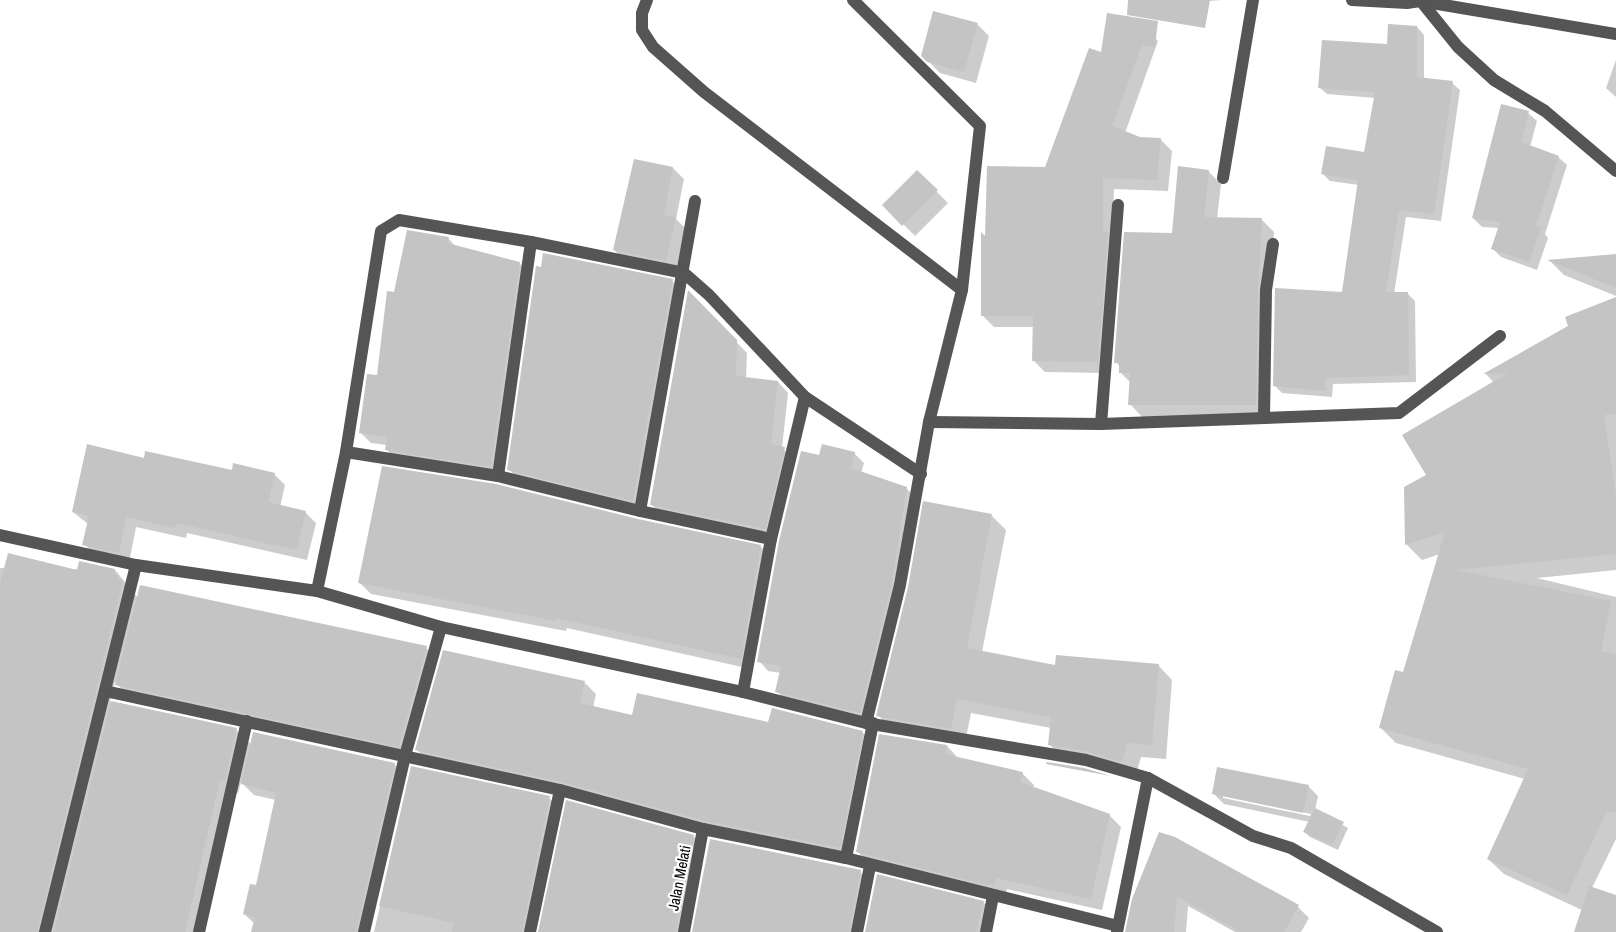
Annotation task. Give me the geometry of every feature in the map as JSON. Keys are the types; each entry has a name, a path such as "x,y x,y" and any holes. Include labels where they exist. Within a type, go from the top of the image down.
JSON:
{"street":[{"path":"647,0 642,13 642,30 653,47 704,92 962,290"},
{"path":"846,858 869,723 900,585 929,422 962,290 980,126 853,0"},
{"path":"1223,178 1253,0"},
{"path":"1352,0 1416,1 1616,34"},
{"path":"1416,1 1494,80 1545,111 1616,170"},
{"path":"640,511 695,201"},
{"path":"1101,424 1118,205"},
{"path":"317,591 346,452 381,231 399,220 531,242 684,273 709,295 805,398 921,474"},
{"path":"498,476 531,242"},
{"path":"1264,418 1266,290 1274,244"},
{"path":"929,422 1101,424 1399,412 1500,336"},
{"path":"743,692 771,539 805,398"},
{"path":"346,452 498,476 640,511 771,539"},
{"path":"0,535 136,565 317,591 441,627 743,692 869,723 1086,760 1148,778 1253,836 1291,848 1437,932"},
{"path":"45,932 136,565"},
{"path":"364,932 405,756 441,627"},
{"path":"105,691 560,790 703,830 846,858 1117,929 1148,778"},
{"path":"199,932 246,720"},
{"path":"530,932 560,790"},
{"name":"Jalan Melati","path":"684,932 703,830"},
{"path":"857,932 870,866"},
{"path":"986,932 993,896"}],"building":[{"path":"1128,0 1210,0 1205,28 1127,15"},
{"path":"933,11 978,23 964,72 927,62 921,56"},
{"path":"1107,13 1158,21 1155,47 1142,45 1112,126 1140,137 1161,138 1157,180 1103,178 1103,232 1108,232 1098,362 1032,361 1033,316 981,316 981,232 985,236 987,166 1045,167 1089,48 1101,52"},
{"path":"1388,24 1417,26 1417,77 1453,81 1434,214 1399,210 1386,292 1408,292 1409,375 1326,378 1325,391 1273,386 1275,288 1342,292 1358,180 1321,174 1326,146 1364,152 1375,92 1318,88 1322,40 1387,44"},
{"path":"1501,104 1529,111 1521,142 1559,156 1536,226 1541,228 1529,262 1491,249 1500,222 1472,218"},
{"path":"634,159 673,167 664,215 676,217 666,261 613,250"},
{"path":"1178,166 1209,170 1204,217 1262,218 1256,405 1128,405 1130,373 1119,373 1119,363 1114,363 1124,232 1172,233"},
{"path":"917,170 938,190 902,226 882,205"},
{"path":"407,230 449,237 447,243 520,262 491,467 385,450 387,437 359,433 367,374 377,375 387,291 394,292"},
{"path":"543,253 673,279 633,501 507,470 536,266 541,267"},
{"path":"1616,254 1616,288 1547,260"},
{"path":"688,290 737,340 736,376 778,381 771,444 785,447 765,529 650,505"},
{"path":"1616,297 1616,414 1604,415 1616,497 1616,554 1456,570 1611,601 1601,651 1616,655 1616,813 1607,811 1567,895 1487,859 1528,769 1379,728 1395,670 1403,672 1445,532 1405,545 1404,487 1426,475 1402,435 1508,373 1483,374 1568,326 1565,317"},
{"path":"87,444 144,458 145,451 232,470 233,463 275,473 268,502 306,511 297,550 176,523 175,528 126,517 119,553 82,545 89,516 72,512"},
{"path":"822,444 855,452 851,468 907,487 892,583 860,713 775,692 781,666 757,662 779,541 801,451 819,455"},
{"path":"382,466 496,484 638,519 761,545 741,659 556,618 556,621 358,583"},
{"path":"923,501 992,514 967,648 1055,665 1056,655 1159,664 1152,745 1127,743 1122,762 1088,752 1048,745 1051,717 957,699 951,729 876,716 908,587"},
{"path":"8,553 77,570 79,561 115,569 114,574 119,575 118,580 123,581 37,932 0,932 0,584"},
{"path":"140,585 427,646 399,747 115,685"},
{"path":"443,650 585,681 580,703 632,715 637,693 768,722 772,708 863,731 840,848 705,821 562,782 415,750"},
{"path":"111,701 237,728 225,781 220,780 185,932 54,932"},
{"path":"253,732 395,763 356,932 251,932 255,917 243,914 250,884 256,885 276,793 241,784"},
{"path":"879,734 947,745 945,754 1023,772 1020,782 1110,814 1091,899 996,878 995,885 987,885 856,852"},
{"path":"1047,762 1084,768 1111,776 1046,764"},
{"path":"411,766 550,796 522,932 452,932 454,923 379,906"},
{"path":"1217,767 1309,785 1303,813 1212,794"},
{"path":"566,800 694,835 676,932 538,932"},
{"path":"1315,808 1344,822 1332,845 1303,832"},
{"path":"1159,832 1175,837 1299,905 1284,932 1241,932 1177,897 1174,932 1125,932 1132,899"},
{"path":"710,839 861,870 849,932 692,932"},
{"path":"877,874 984,901 976,932 865,932"},
{"path":"1589,886 1616,895 1616,932 1574,932"}]}
